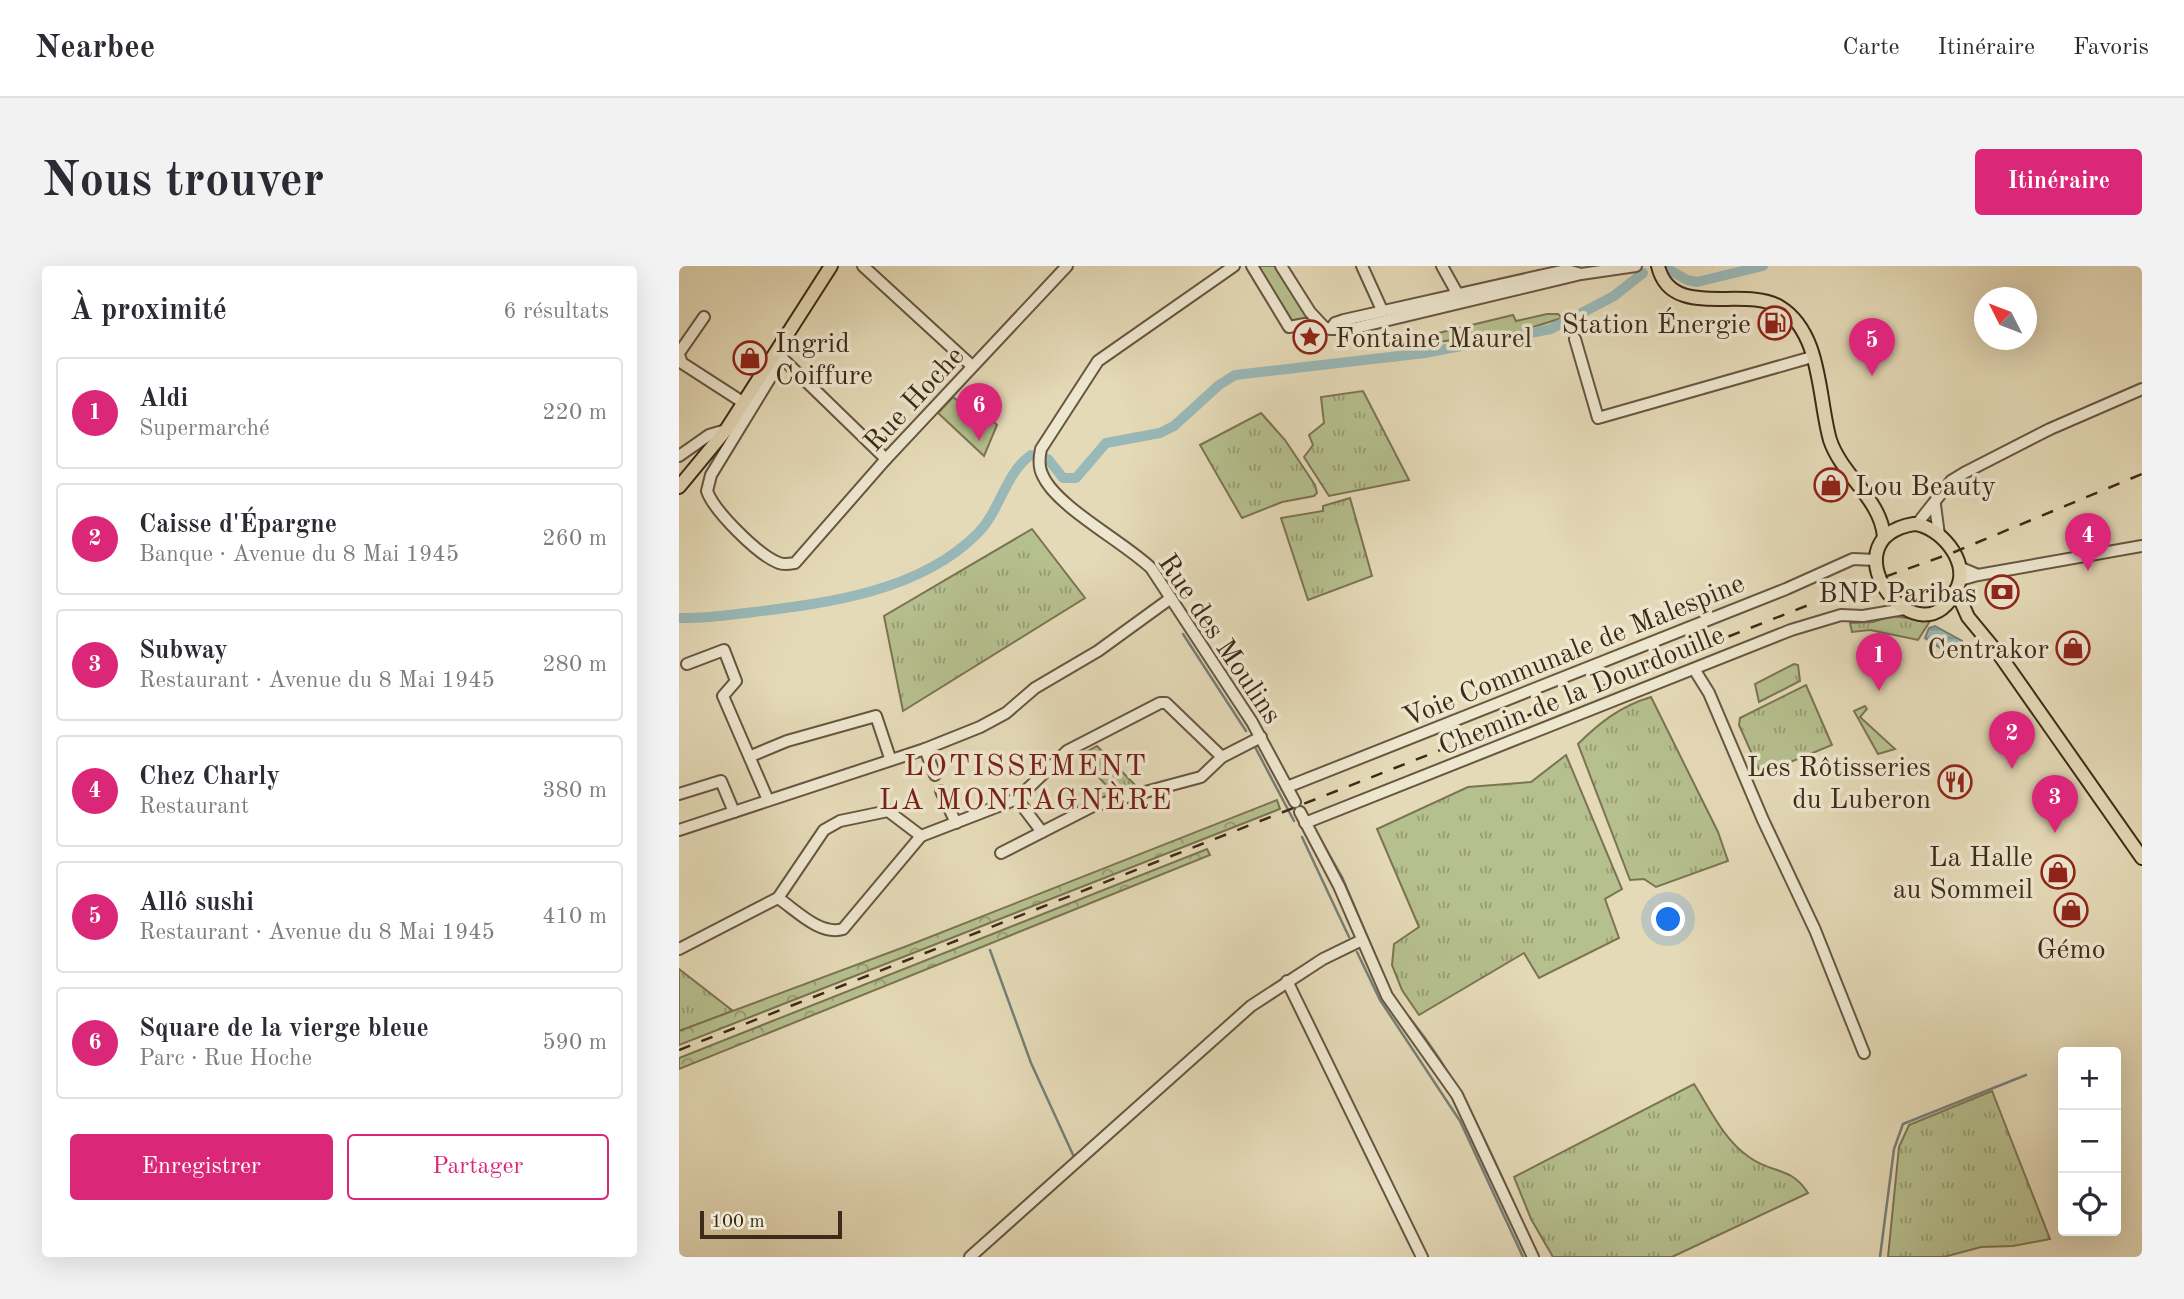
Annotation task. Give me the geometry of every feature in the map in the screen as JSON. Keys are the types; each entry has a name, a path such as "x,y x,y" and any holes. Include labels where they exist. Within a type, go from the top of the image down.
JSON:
{"main road":[{"path":"679,487 726,430 779,355 831,266"},
{"path":"1658,266 1666,284 1681,295 1705,300 1752,298 1779,307 1800,327 1812,357 1834,450 1879,513 1884,537 1876,560 1887,596 1904,609 1919,613 1938,610 1968,617"},
{"path":"1879,513 1940,534 1959,567 1958,585 1968,617 2001,657 2142,858"},
{"path":"1884,537 1913,524"},
{"path":"1938,610 1958,585"}],"street":[{"path":"863,266 972,366"},
{"name":"Rue Hoche","path":"779,355 711,475 707,491 724,516 758,550 778,563 795,563 886,459 1067,266"},
{"name":"Rue des Moulins","path":"1234,266 1098,361 1041,449 1039,463 1044,480 1065,502 1134,551 1151,568 1261,737 1339,886 1387,996 1440,1069 1469,1118 1533,1257"},
{"path":"1252,266 1286,325 1292,328 1305,324 1328,329 1385,321 1581,274 1636,266"},
{"path":"1281,266 1310,312 1328,329"},
{"path":"1362,266 1382,310"},
{"path":"1442,266 1457,293"},
{"path":"1328,329 1335,323 1382,310 1541,271 1566,270 1581,274"},
{"path":"1305,324 1310,312"},
{"path":"704,317 679,354 682,363 744,403"},
{"path":"1575,339 1598,418 1812,357"},
{"path":"779,355 886,459"},
{"path":"1913,524 1935,505 1946,486 1964,473 2050,429 2142,389"},
{"path":"679,456 709,435 726,430"},
{"path":"1935,505 1940,534"},
{"path":"1958,585 1977,575 2142,546"},
{"name":"Voie Communale de Malespine","path":"1287,788 1786,589 1853,559 1876,560"},
{"path":"1959,567 1977,575"},
{"path":"1876,614 1887,596"},
{"path":"679,830 890,758 925,749 980,727 1006,713 1035,688 1098,651 1171,598"},
{"name":"Chemin de la Dourdouille","path":"1300,812 1694,669 1815,622 1841,615 1876,614 1904,609"},
{"path":"687,664 724,650 736,681 723,696 768,800"},
{"path":"1694,669 1709,693 1763,820 1815,930 1864,1053"},
{"path":"778,898 818,926 832,932 843,929 921,836 1017,799 1067,751 1160,703 1166,703 1222,757"},
{"path":"751,756 787,741 877,716 890,758"},
{"path":"1001,853 1093,806 1201,777 1222,757 1261,737"},
{"path":"925,749 935,775"},
{"path":"679,794 721,781 734,812"},
{"path":"941,790 956,823"},
{"path":"1017,799 1042,832"},
{"path":"679,948 778,898 824,830 840,821 888,811 921,836"},
{"path":"970,1257 1251,1006 1287,981 1362,940"},
{"path":"1287,981 1422,1257"}],"green space":[{"path":"1254,266 1279,266 1308,313 1305,319 1291,324"},
{"path":"1558,314 1562,318 1514,333 1437,342 1397,345 1375,338 1388,334 1422,337 1513,315 1516,321"},
{"path":"1363,391 1409,480 1329,496 1304,457 1313,445 1309,435 1324,423 1321,397"},
{"path":"964,394 997,425 984,456 938,413 953,397 958,401"},
{"path":"1261,413 1285,440 1315,485 1317,493 1314,496 1282,502 1242,518 1200,445"},
{"path":"1350,498 1372,576 1308,600 1281,518 1323,511 1323,506"},
{"path":"1032,529 1085,598 903,711 884,616"},
{"path":"1892,616 1930,621 1918,640 1870,630 1852,632 1850,623 1873,622"},
{"path":"1794,664 1798,665 1800,681 1759,702 1755,684"},
{"path":"1806,685 1832,745 1761,774 1739,725 1740,718"},
{"path":"1651,697 1718,832 1728,861 1656,887 1644,879 1630,880 1578,744 1611,716"},
{"path":"1865,706 1867,709 1860,717 1895,749 1878,754 1854,711"},
{"path":"1097,746 1138,788 1090,801 1106,785 1079,756"},
{"path":"1566,755 1622,889 1605,899 1619,938 1539,978 1524,953 1419,1015 1402,990 1392,965 1394,944 1419,927 1377,829 1468,787 1531,782"},
{"path":"1277,800 1280,809 679,1045 679,1031 907,946"},
{"path":"1207,849 1210,855 679,1069 679,1058"},
{"path":"679,969 733,1011 679,1031"},
{"path":"1694,1084 1718,1124 1740,1150 1757,1162 1795,1178 1808,1193 1672,1257 1553,1257 1531,1219 1514,1177"},
{"path":"1992,1091 2050,1239 2013,1246 1981,1247 1944,1257 1888,1257 1899,1147 1909,1125"}],"water":[{"path":"1935,626 1962,641 1964,649 1959,656 1953,656 1925,638 1929,628"}],"waterway":[{"path":"1666,268 1687,280 1697,282 1763,266"},
{"path":"679,618 812,604 872,591 929,569 977,534 985,525 1015,472 1031,455 1048,459 1063,478 1076,478 1106,443 1160,433 1174,426 1219,385 1235,375 1425,353 1551,329 1614,296 1643,273"},
{"path":"1183,634 1246,731"},
{"path":"1255,747 1294,821"},
{"path":"1317,833 1342,877 1384,976"},
{"path":"1302,837 1349,937"},
{"path":"990,950 1031,1063 1074,1157"},
{"path":"1357,952 1380,1000 1460,1121 1523,1257"},
{"path":"1409,1017 1456,1085 1515,1206"},
{"path":"1880,1257 1894,1149 1903,1124 2026,1075"}],"railway":[{"path":"679,1050 1839,593 1952,553 2142,474"}],"place":[{"name":"Station Énergie","path":"1775,323"},
{"name":"Fontaine Maurel","path":"1310,337"},
{"name":"Ingrid Coiffure","path":"750,358"},
{"name":"Allô sushi","path":"1872,376"},
{"name":"Square de la vierge bleue","path":"979,441"},
{"name":"Lou Beauty","path":"1831,485"},
{"name":"Chez Charly","path":"2088,571"},
{"name":"BNP Paribas","path":"2002,592"},
{"name":"Centrakor","path":"2073,648"},
{"name":"Aldi","path":"1879,691"},
{"name":"Caisse d'Épargne","path":"2012,769"},
{"name":"Les Rôtisseries du Luberon","path":"1955,782"},
{"name":"Subway","path":"2055,833"},
{"name":"La Halle au Sommeil","path":"2058,872"},
{"name":"Gémo","path":"2071,910"}],"district":[{"name":"LOTISSEMENT LA MONTAGNÈRE","path":"1026,782"}]}
